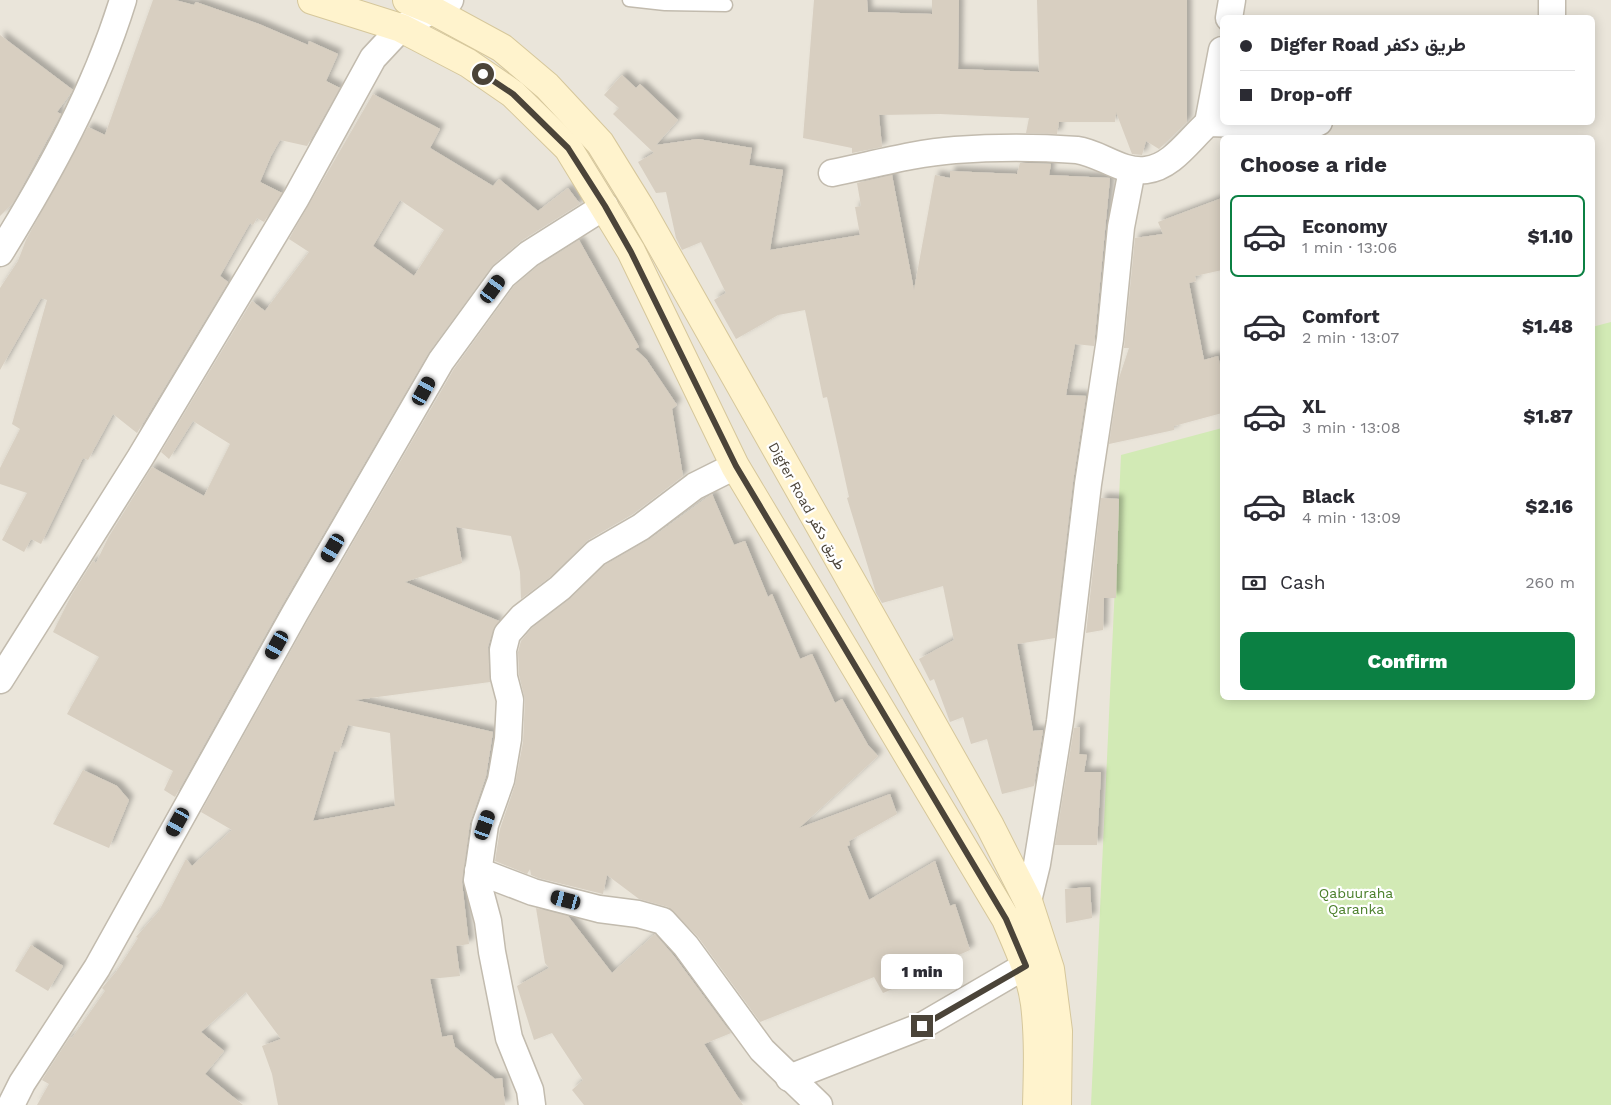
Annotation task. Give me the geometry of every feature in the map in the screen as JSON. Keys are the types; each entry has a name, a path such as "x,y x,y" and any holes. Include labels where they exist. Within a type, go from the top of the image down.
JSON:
{"street":[{"path":"0,253 70,133 110,44 123,0"},
{"path":"312,0 401,28 468,63 513,94 568,148 605,206 631,252 736,466 1006,919 1026,966 1035,1003 1038,1061 1037,1105"},
{"name":"Digfer Road طريق دكفر","path":"407,0 441,5 502,48 547,86 600,143 639,206 990,826 1028,901 1050,969 1058,1031 1057,1105"},
{"path":"1230,15 1232,0"},
{"path":"1552,0 1552,15"},
{"path":"0,680 140,458 296,198 372,58 401,28 441,5"},
{"path":"832,173 954,150 1023,149 1079,150 1132,170 1147,170 1175,158 1187,142 1208,123 1220,60"},
{"path":"1208,123 1220,123"},
{"path":"1273,125 1309,125"},
{"path":"1028,901 1038,856 1060,721 1088,484 1110,339 1121,227 1132,170"},
{"path":"11,1105 22,1082 97,968 295,613 441,361 503,276 529,254 605,206"},
{"path":"532,1105 530,1090 509,1038 492,952 488,921 477,880 485,825 501,780 508,738 510,700 504,677 503,650 507,634 522,617 560,588 596,553 641,527 695,486 736,466"},
{"path":"478,871 542,894 598,909 638,914 663,921 686,946 762,1050 819,1105"},
{"path":"789,1078 922,1026 1026,966"}],"lane":[{"path":"629,0 665,4 726,5"}],"shaded area":[{"path":"0,0 1611,0 1611,1105 0,1105"}],"green space":[{"name":"Qabuuraha Qaranka","path":"1611,322 1611,1105 1091,1105 1121,455 1220,429 1220,700 1595,700 1595,326"}],"building":[{"path":"153,0 175,0 194,5 196,2 259,24 308,45 309,41 338,54 326,81 340,88 307,146 280,140 260,182 282,193 264,222 257,218 253,225 250,223 220,276 228,282 137,433 113,414 88,460 83,458 41,544 31,539 24,552 2,540 27,493 0,484 0,468 20,429 12,424 47,300 41,298 0,370 0,288 18,261 26,240 88,127 105,135"},
{"path":"814,0 867,0 868,12 932,14 932,0 959,0 958,69 1039,72 1037,0 1187,0 1187,122 1159,149 1146,141 1142,155 1132,154 1116,112 1115,122 1059,122 1057,134 1026,133 1029,118 940,114 879,115 882,147 852,153 852,148 803,138"},
{"path":"0,35 73,90 57,112 61,114 13,203 0,216"},
{"path":"622,75 636,88 640,84 678,120 656,145 698,139 752,148 749,165 783,170 770,250 860,235 855,207 861,206 857,183 892,175 914,290 935,175 950,178 950,171 1017,174 1020,163 1031,163 1051,164 1049,175 1110,178 1094,346 1075,344 1066,395 1086,396 1073,482 1055,638 1017,644 1033,731 1043,730 1034,786 1002,794 987,739 971,744 963,717 950,722 934,679 930,681 919,659 954,640 943,586 882,603 876,593 847,498 849,497 827,397 823,398 805,310 778,315 736,339 714,300 726,293 701,242 682,250 676,238 666,192 656,193 638,162 654,153 613,114 619,108 604,95"},
{"path":"373,94 440,129 430,148 493,186 499,179 538,211 568,188 580,204 521,241 493,265 429,352 282,605 175,797 164,790 173,771 67,714 99,657 53,632 71,596 93,561 96,563 108,538 152,467 204,496 230,444 193,421 169,459 161,452 252,301 265,311 309,252 289,239","holes":["400,200 444,230 414,276 373,246"]},
{"path":"1220,199 1220,270 1195,276 1196,281 1189,283 1204,360 1218,356 1220,364 1220,414 1174,426 1174,430 1109,444 1119,378 1129,348 1124,348 1135,238 1163,234 1158,222"},
{"path":"579,240 639,347 635,349 646,359 677,405 672,409 683,476 633,514 588,540 550,577 521,599 520,572 511,536 456,527 462,563 405,582 499,621 493,630 488,647 490,682 355,700 493,732 486,776 470,823 462,882 469,944 456,946 460,976 430,979 442,1037 452,1035 455,1047 495,1079 502,1078 505,1105 278,1105 272,1074 262,1046 281,1039 246,992 201,1032 224,1051 205,1074 243,1105 37,1105 49,1084 42,1080 70,1037 72,1038 105,991 102,988 116,972 138,938 136,937 159,911 186,859 192,866 232,830 201,812 308,620 454,369 514,286 538,266","holes":["348,725 390,733 395,806 313,821 334,751 339,752"]},
{"path":"712,494 734,545 745,541 768,597 772,594 800,659 812,654 835,703 842,699 868,745 878,756 799,828 890,794 897,814 849,841 850,845 847,846 869,900 935,861 950,906 955,904 970,950 911,976 913,980 883,993 874,977 760,1022 698,937 668,907 639,899 607,875 603,894 538,878 531,875 530,869 527,874 495,861 500,829 515,785 523,742 525,700 519,675 518,652 521,641 532,628 570,599 605,565 650,539"},
{"path":"1101,498 1119,499 1116,598 1104,598 1103,630 1086,633"},
{"path":"1080,727 1079,754 1087,755 1084,772 1101,772 1097,845 1055,845 1074,728"},
{"path":"83,770 117,786 129,800 109,848 53,824"},
{"path":"1090,887 1092,918 1066,923 1065,889"},
{"path":"536,908 568,916 612,973 655,934 674,956 731,1033 704,1044 743,1105 584,1105 572,1090 583,1080 552,1033 534,1040 517,986 549,968 545,963"},
{"path":"31,945 63,966 48,991 15,971"}],"route":[{"path":"483,74 513,94 568,148 605,206 631,252 736,466 1006,919 1026,966 922,1026"}]}
